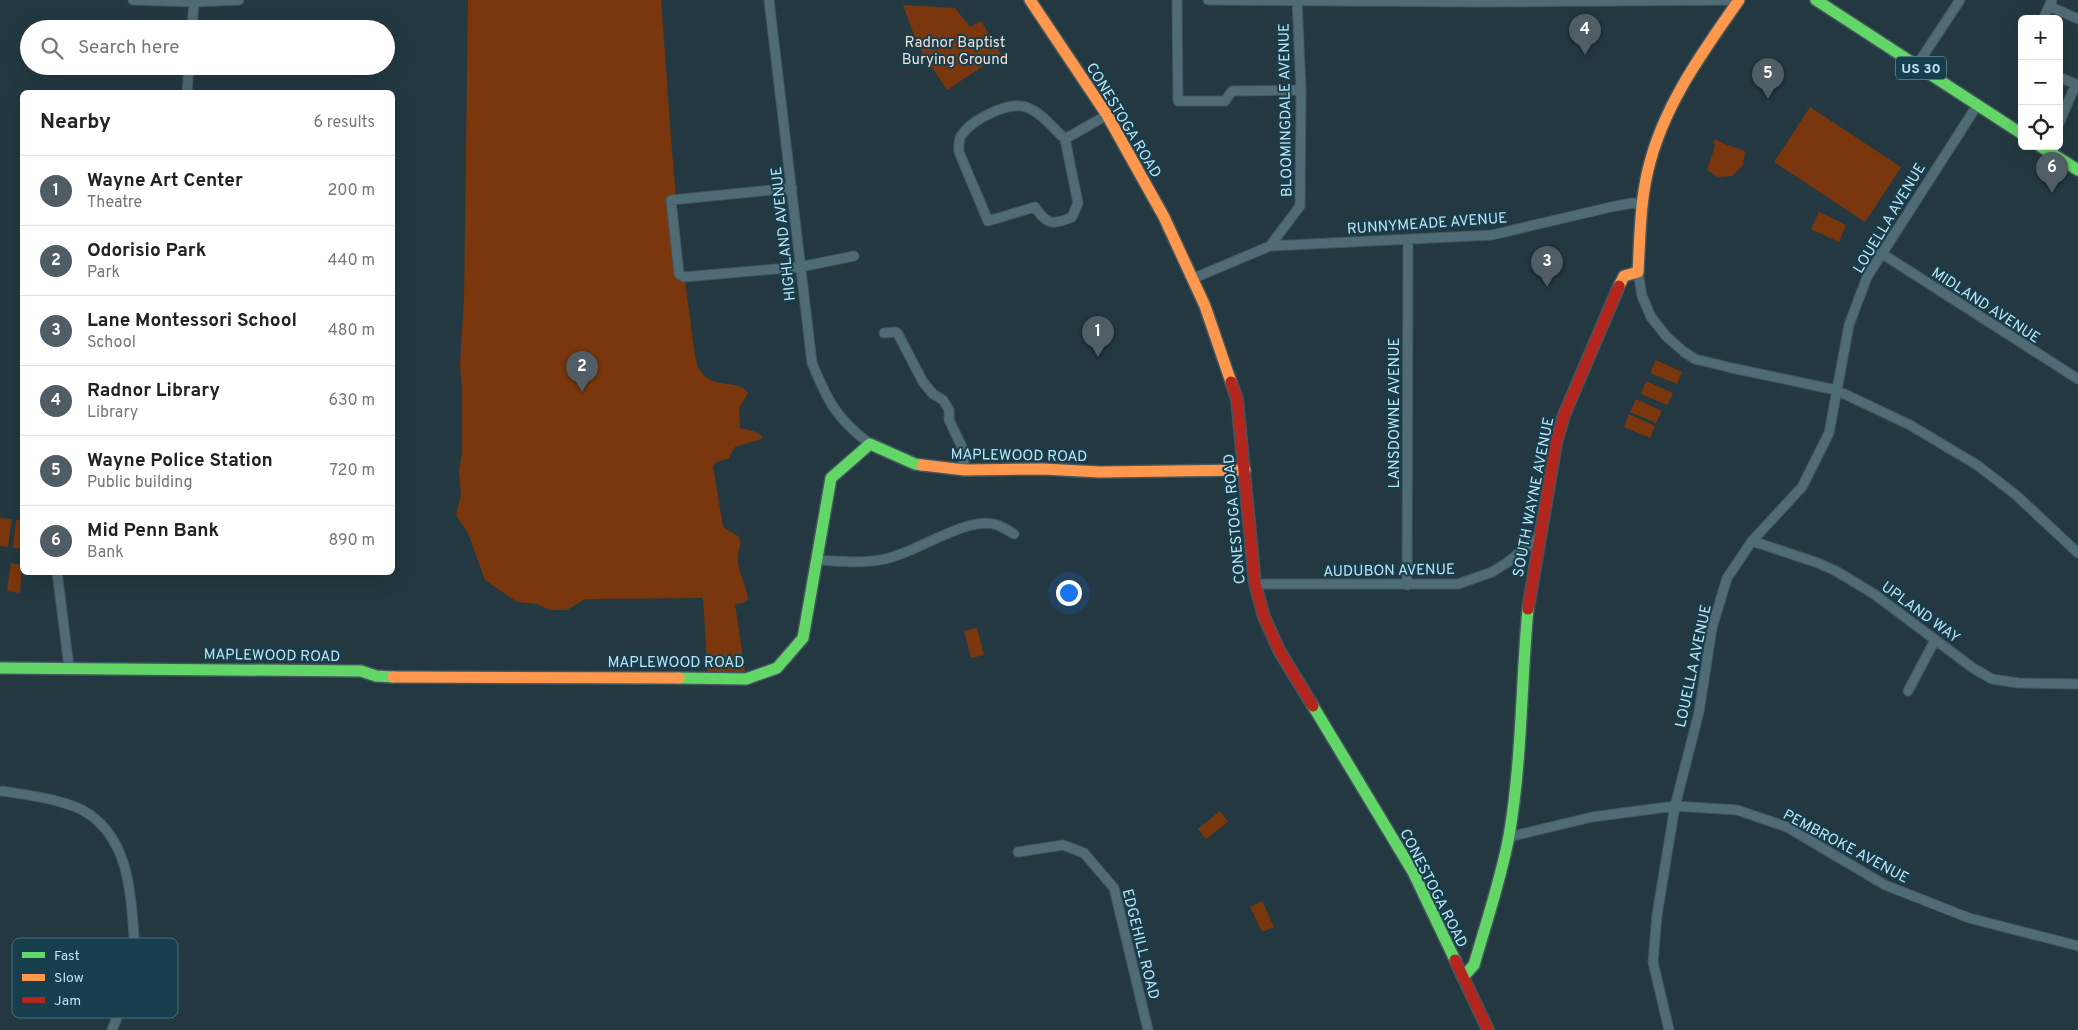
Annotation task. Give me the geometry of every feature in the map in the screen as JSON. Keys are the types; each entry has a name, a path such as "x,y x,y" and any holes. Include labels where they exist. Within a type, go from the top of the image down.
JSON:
{"main road":[{"name":"CONESTOGA ROAD","path":"1030,0 1107,115 1164,217 1205,306 1234,385 1245,470 1255,584 1264,617 1273,638 1413,872 1488,1030"},
{"path":"1638,272 1642,205 1653,150 1673,102 1693,65 1739,0"},
{"name":"US 30","path":"1816,0 2018,131"},
{"path":"2049,150 2078,170"},
{"name":"SOUTH WAYNE AVENUE","path":"1463,978 1474,965 1509,837 1522,721 1523,659 1529,597 1556,444 1564,415 1621,280 1624,276 1638,272"},
{"name":"MAPLEWOOD ROAD","path":"0,668 69,667 361,671 376,676 404,678 564,676 746,679 777,668 803,638 831,478 870,444 920,466 965,470 1245,470"}],"street":[{"path":"133,0 194,2 239,0"},
{"name":"HIGHLAND AVENUE","path":"769,0 812,363 827,400 848,427 870,444"},
{"path":"1177,0 1178,100 1225,101 1232,91 1301,90"},
{"path":"1208,0 1739,0"},
{"name":"BLOOMINGDALE AVENUE","path":"1270,246 1300,206 1301,90 1297,0"},
{"path":"1917,66 1960,0"},
{"path":"193,20 194,2"},
{"path":"2045,15 2051,3 2078,19"},
{"path":"188,90 189,75"},
{"path":"2063,81 2077,85 2063,115"},
{"name":"LOUELLA AVENUE","path":"1669,1030 1653,962 1657,915 1675,806 1698,712 1712,628 1727,578 1752,541 1802,487 1829,433 1836,390 1852,318 1867,277 1880,253 1978,104"},
{"path":"1013,105 1033,110 1065,139 1078,203 1072,217 1049,223 1043,220 1035,207 988,221 959,152 958,144 961,136 980,120 1013,105"},
{"path":"1065,139 1107,115"},
{"path":"792,188 671,200 679,274 684,277 800,267 854,256"},
{"name":"RUNNYMEADE AVENUE","path":"1270,246 1492,235 1537,226 1611,207 1632,203 1642,205"},
{"name":"LANSDOWNE AVENUE","path":"1407,585 1408,240"},
{"path":"1192,279 1270,246"},
{"name":"MIDLAND AVENUE","path":"1880,253 2078,379"},
{"path":"1638,272 1642,296 1651,317 1675,345 1695,359 1836,390 1910,424 1977,465 2016,495 2078,553"},
{"path":"884,333 896,332 898,334 923,382 933,394 943,400 950,410 949,420 962,447 965,470"},
{"path":"817,560 885,560 899,556 958,529 977,526 996,524 1014,534"},
{"name":"AUDUBON AVENUE","path":"1255,584 1458,584 1475,579 1508,562 1540,536"},
{"name":"UPLAND WAY","path":"1752,541 1802,556 1836,572 1874,594 1935,640 1992,679 2078,684"},
{"path":"57,575 69,667"},
{"path":"1908,691 1935,640"},
{"path":"2,791 46,798 88,813 106,828 128,874 133,938"},
{"name":"PEMBROKE AVENUE","path":"1509,837 1592,817 1675,806 1737,810 1787,827 1885,885 1969,918 2078,946"},
{"name":"EDGEHILL ROAD","path":"1018,852 1063,845 1084,853 1114,888 1148,1030"},
{"path":"112,1030 117,1018"}],"green space":[{"path":"468,0 661,0 676,194 696,357 699,369 704,376 710,380 738,386 748,393 739,408 740,428 763,436 761,439 735,447 729,458 717,462 713,466 723,527 738,536 741,542 738,565 748,599 743,603 735,604 746,679 708,679 703,598 585,599 567,610 550,610 537,604 517,602 485,580 468,533 456,515 461,495 459,472 462,452 460,363 464,299"},
{"name":"Radnor Baptist Burying Ground","path":"903,5 955,8 970,27 981,21 1001,54 947,90 918,46"},
{"path":"1810,107 1901,167 1865,222 1774,162"},
{"path":"1716,139 1745,151 1743,165 1732,176 1718,177 1707,170 1715,146 1713,142"},
{"path":"1819,212 1846,225 1839,242 1811,229"},
{"path":"1656,360 1682,372 1677,384 1650,373"},
{"path":"1646,381 1673,393 1667,405 1641,394"},
{"path":"1636,399 1662,411 1656,423 1630,412"},
{"path":"1629,414 1655,426 1650,438 1624,427"},
{"path":"0,518 12,519 8,547 0,546"},
{"path":"16,520 20,521 20,549 13,548"},
{"path":"11,563 20,565 20,593 7,591"},
{"path":"977,628 984,655 971,658 964,631"},
{"path":"1220,811 1228,822 1206,839 1198,829"},
{"path":"1262,901 1274,927 1262,932 1250,907"}],"traffic: fast":[{"path":"1816,0 2018,131"},
{"path":"2046,150 2078,170"},
{"path":"679,678 746,679 777,668 803,638 831,478 870,444 915,464 922,465"},
{"path":"1463,977 1474,965 1498,885 1509,836 1519,751 1528,609"},
{"path":"0,668 361,671 376,676 393,677"},
{"path":"1313,706 1413,872 1455,960"}],"traffic: slow":[{"path":"1030,0 1107,115 1164,217 1205,306 1231,382"},
{"path":"1619,286 1624,276 1638,272 1645,182 1663,124 1685,81 1739,0"},
{"path":"922,465 965,470 1043,469 1100,472 1245,470"},
{"path":"393,677 679,678"}],"traffic: jam":[{"path":"1528,609 1556,443 1564,415 1619,286"},
{"path":"1231,382 1237,399 1255,584 1264,617 1280,652 1313,706"},
{"path":"1455,960 1488,1030"}],"place":[{"name":"Radnor Library","path":"1585,55"},
{"name":"Wayne Police Station","path":"1768,99"},
{"name":"Mid Penn Bank","path":"2052,193"},
{"name":"Lane Montessori School","path":"1547,287"},
{"name":"Wayne Art Center","path":"1098,357"},
{"name":"Odorisio Park","path":"582,392"}]}
